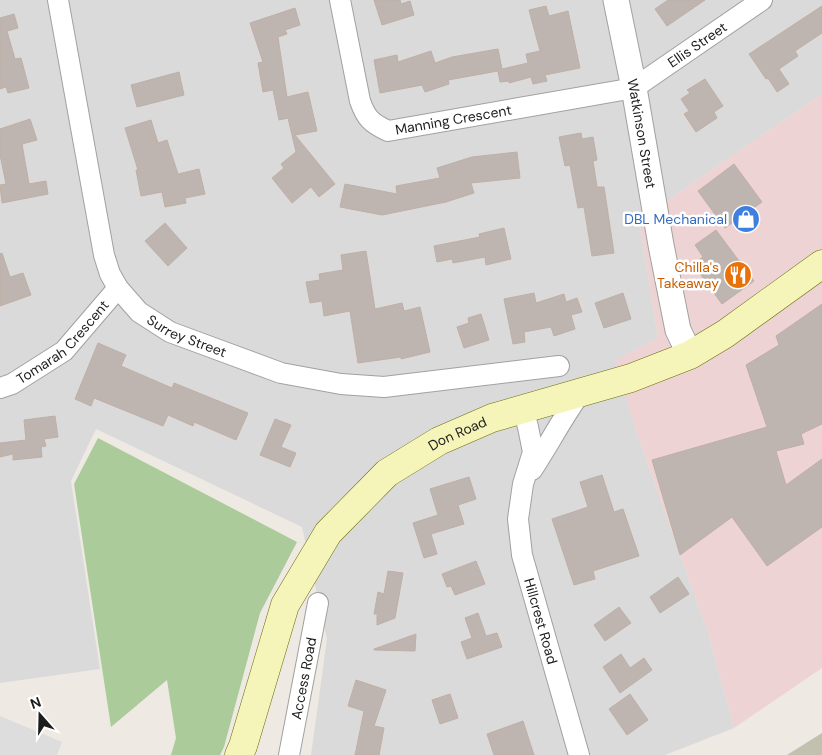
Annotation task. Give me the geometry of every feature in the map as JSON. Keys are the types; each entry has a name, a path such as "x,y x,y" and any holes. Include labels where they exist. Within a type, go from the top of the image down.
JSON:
{"main road":[{"name":"Don Road","path":"239,755 285,605 328,533 387,473 438,441 492,418 631,378 690,355 724,334 822,264"}],"street":[{"name":"Surrey Street","path":"58,0 104,255 110,274 118,288 139,312 170,332 281,373 341,384 384,387 559,366"},
{"name":"Manning Crescent","path":"340,0 360,101 364,112 371,123 388,131 634,88"},
{"name":"Watkinson Street","path":"616,0 634,88 676,321 678,330 690,355"},
{"name":"Ellis Street","path":"634,88 762,0"},
{"name":"Tomarah Crescent","path":"0,388 12,384 64,351 118,288"},
{"name":"Hillcrest Road","path":"523,484 581,392"},
{"name":"Hillcrest Road","path":"523,409 533,452 523,484 518,519 522,555 579,755"},
{"name":"Access Road","path":"289,755 318,603"}],"shaded area":[{"path":"0,0 822,0 822,94 639,220 658,337 635,428 709,635 734,728 665,755 311,755 327,639 302,527 96,429 71,481 100,669 0,683"},
{"path":"822,94 822,668 734,728 709,635 635,428 615,361 658,337 639,220"},
{"path":"0,716 62,742 57,755 0,755"},
{"path":"822,733 822,755 787,755"}],"green space":[{"path":"98,438 297,542 260,613 224,747 220,755 171,755 176,738 167,680 111,727 74,484"}],"building":[{"path":"374,0 400,0 401,4 410,1 414,15 382,25"},
{"path":"668,0 705,0 667,26 655,9"},
{"path":"546,6 549,16 568,11 580,68 545,75 547,81 533,84 531,77 509,83 509,81 500,82 498,71 448,80 449,84 425,92 422,85 380,93 374,60 397,55 398,62 431,51 435,63 452,57 498,49 502,69 528,63 526,54 540,51 529,10"},
{"path":"822,6 822,33 795,51 798,56 779,69 789,84 777,92 749,54"},
{"path":"295,8 300,25 285,30 287,34 278,37 287,97 308,92 317,131 295,135 335,184 319,197 311,187 292,203 272,178 284,168 281,164 296,152 288,118 279,120 273,90 263,92 258,63 263,62 250,23"},
{"path":"14,14 18,28 7,31 15,59 21,58 29,88 8,93 6,87 0,89 0,18"},
{"path":"179,72 184,95 137,107 131,85"},
{"path":"705,79 723,106 714,112 717,118 696,132 684,114 689,111 681,99 690,93 687,90"},
{"path":"30,119 37,140 22,144 29,184 46,181 48,194 2,203 0,185 6,184 0,155 0,129"},
{"path":"151,120 158,143 167,140 178,174 199,169 205,194 185,198 186,203 165,207 162,192 141,196 136,170 138,170 125,128"},
{"path":"581,133 582,139 593,137 597,160 593,161 597,187 604,187 614,253 592,256 584,207 578,208 570,165 565,166 559,137"},
{"path":"517,152 520,178 471,183 474,193 446,202 382,215 340,207 345,184 397,194 396,186 440,178 437,168 472,157"},
{"path":"734,164 762,202 725,228 698,191"},
{"path":"165,223 187,248 168,266 145,241"},
{"path":"504,228 511,259 486,265 485,257 453,263 452,259 437,262 434,246 480,237 479,234"},
{"path":"716,230 754,281 722,304 693,264 703,257 695,245"},
{"path":"366,251 375,309 402,303 404,311 420,307 430,352 401,359 401,357 358,363 350,311 324,316 322,301 310,303 306,282 320,280 319,274 343,270 341,255"},
{"path":"2,253 10,277 23,273 31,295 0,306 0,254"},
{"path":"534,293 536,303 564,294 566,302 577,298 582,312 571,315 575,329 554,336 551,327 524,332 525,342 513,344 504,299"},
{"path":"623,293 631,319 604,328 595,303"},
{"path":"822,304 822,424 801,434 804,444 776,451 786,485 822,459 822,527 767,566 732,517 680,555 652,460 767,427 746,365 779,345 776,336"},
{"path":"481,314 489,340 464,348 457,327 469,323 468,318"},
{"path":"98,343 126,355 121,366 172,388 174,383 248,413 236,440 194,422 193,426 168,415 163,426 94,398 91,406 75,399"},
{"path":"55,416 58,437 44,439 46,446 41,447 42,457 13,460 13,454 0,457 0,443 26,440 24,420"},
{"path":"275,419 291,425 281,447 296,453 290,467 260,455"},
{"path":"602,475 614,512 623,509 639,556 593,571 595,579 574,585 552,519 588,507 580,482"},
{"path":"469,477 476,499 458,505 464,524 431,534 437,554 424,558 413,523 438,515 430,489"},
{"path":"476,561 485,584 455,595 451,586 447,587 442,574"},
{"path":"388,571 403,573 395,618 377,625 377,614 374,614 378,592 384,594"},
{"path":"678,577 689,594 660,613 650,597"},
{"path":"619,607 631,623 605,641 594,625"},
{"path":"478,613 486,636 497,633 502,647 467,659 461,642 472,638 465,618"},
{"path":"416,634 415,651 374,650 374,649"},
{"path":"621,654 630,668 644,658 652,670 620,693 603,667"},
{"path":"356,680 386,690 374,726 384,728 379,755 355,755 364,711 348,706"},
{"path":"450,694 458,718 440,724 432,700"},
{"path":"630,694 648,720 627,735 609,709"},
{"path":"523,721 534,755 494,755 487,734"}],"place":[{"name":"DBL Mechanical","path":"746,219"},
{"name":"Chilla's Takeaway","path":"738,275"}]}
